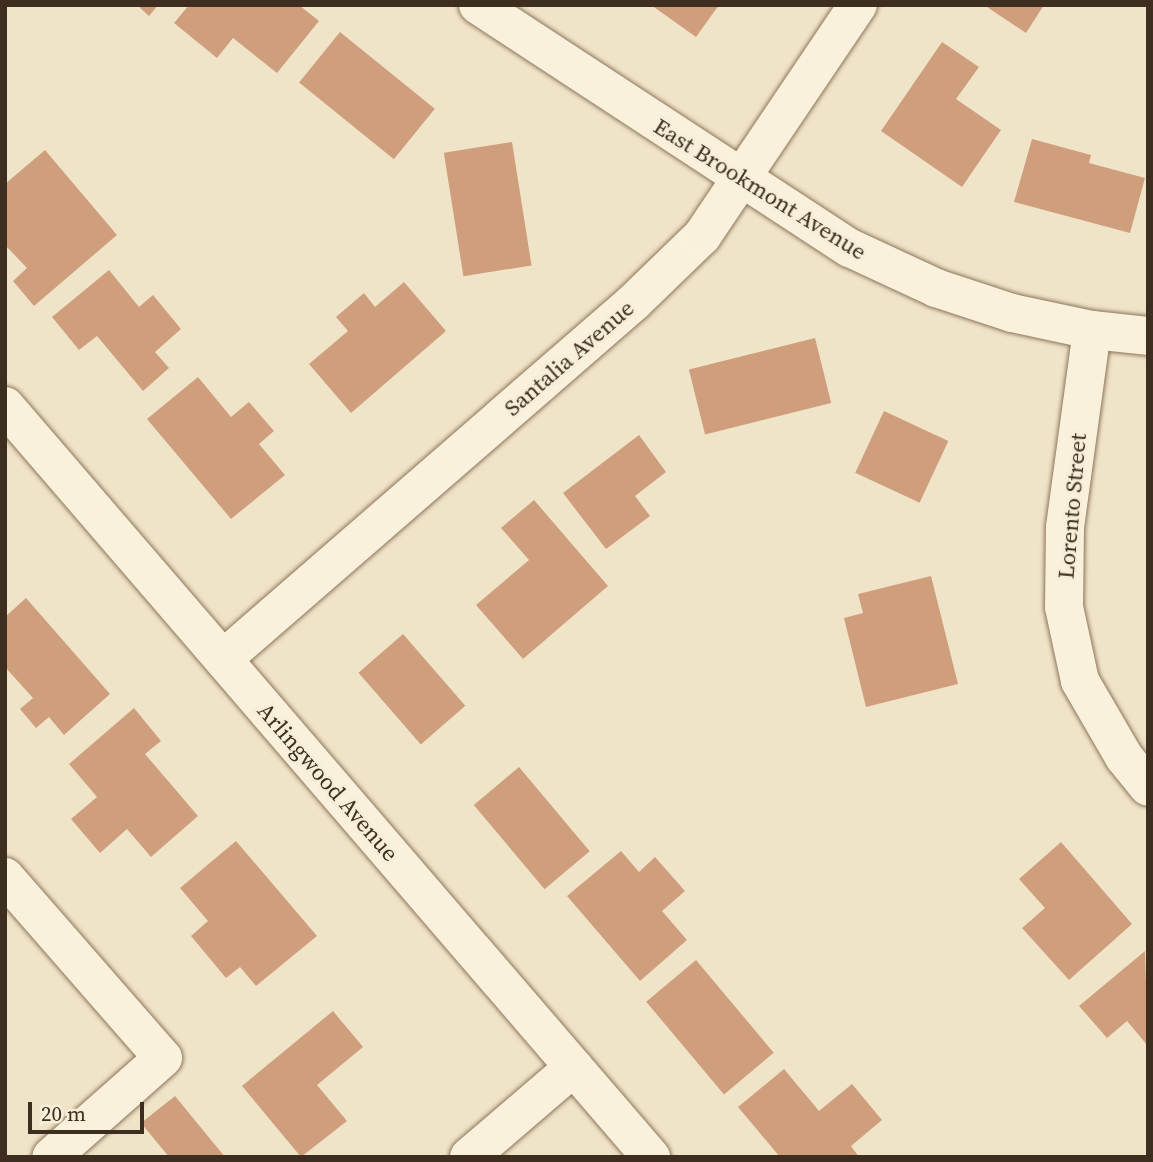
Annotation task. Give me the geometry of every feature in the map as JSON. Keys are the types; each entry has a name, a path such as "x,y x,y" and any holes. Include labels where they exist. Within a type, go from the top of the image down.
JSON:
{"street":[{"name":"East Brookmont Avenue","path":"478,5 741,181 850,248 936,288 1012,313 1092,330 1148,336"},
{"name":"Santalia Avenue","path":"223,659 634,302 702,236 858,5"},
{"name":"Lorento Street","path":"1092,330 1065,527 1064,607 1080,681 1124,757 1148,787"},
{"name":"Arlingwood Avenue","path":"5,406 651,1157"},
{"path":"5,877 163,1058 51,1157"},
{"path":"470,1157 574,1067"}],"building":[{"path":"137,5 158,5 149,16"},
{"path":"189,5 299,5 319,21 277,73 233,38 217,58 174,23"},
{"path":"651,5 719,5 696,37"},
{"path":"984,5 1044,5 1026,33"},
{"path":"340,32 435,109 394,159 299,83"},
{"path":"942,42 979,67 956,99 1001,130 962,187 881,131"},
{"path":"1032,139 1091,155 1089,163 1145,178 1130,233 1014,202"},
{"path":"512,142 532,265 463,276 444,153"},
{"path":"45,150 117,235 34,306 13,281 27,268 5,245 5,184"},
{"path":"109,270 139,307 153,295 181,329 155,352 169,368 143,391 97,336 79,350 52,317"},
{"path":"404,282 446,331 351,413 309,364 348,331 336,317 364,293 375,307"},
{"path":"815,338 831,403 705,434 689,369"},
{"path":"198,377 231,417 249,402 274,431 259,444 285,475 231,519 147,419"},
{"path":"884,411 948,441 920,503 855,473"},
{"path":"639,435 666,472 635,496 650,516 606,549 563,493"},
{"path":"534,500 608,586 523,659 476,605 529,560 501,528"},
{"path":"931,576 958,684 866,707 844,618 863,613 858,594"},
{"path":"26,598 110,694 64,735 49,717 36,728 20,709 33,698 5,667 5,617"},
{"path":"403,634 465,706 421,744 358,673"},
{"path":"134,708 161,741 145,754 198,816 151,857 127,829 100,853 71,819 97,797 69,764"},
{"path":"519,767 590,851 545,889 474,805"},
{"path":"236,841 317,936 256,986 240,967 226,978 191,936 208,921 180,888"},
{"path":"1061,842 1132,924 1069,980 1022,928 1045,908 1019,879"},
{"path":"621,851 639,872 655,857 685,891 662,911 687,940 640,981 567,896"},
{"path":"1145,951 1148,1046 1127,1021 1107,1038 1079,1006"},
{"path":"696,960 774,1053 724,1094 646,1002"},
{"path":"333,1011 363,1047 317,1085 347,1121 301,1157 242,1086"},
{"path":"784,1069 819,1111 852,1084 882,1120 851,1146 859,1157 780,1157 738,1107"},
{"path":"175,1096 225,1157 169,1157 141,1123"}]}
